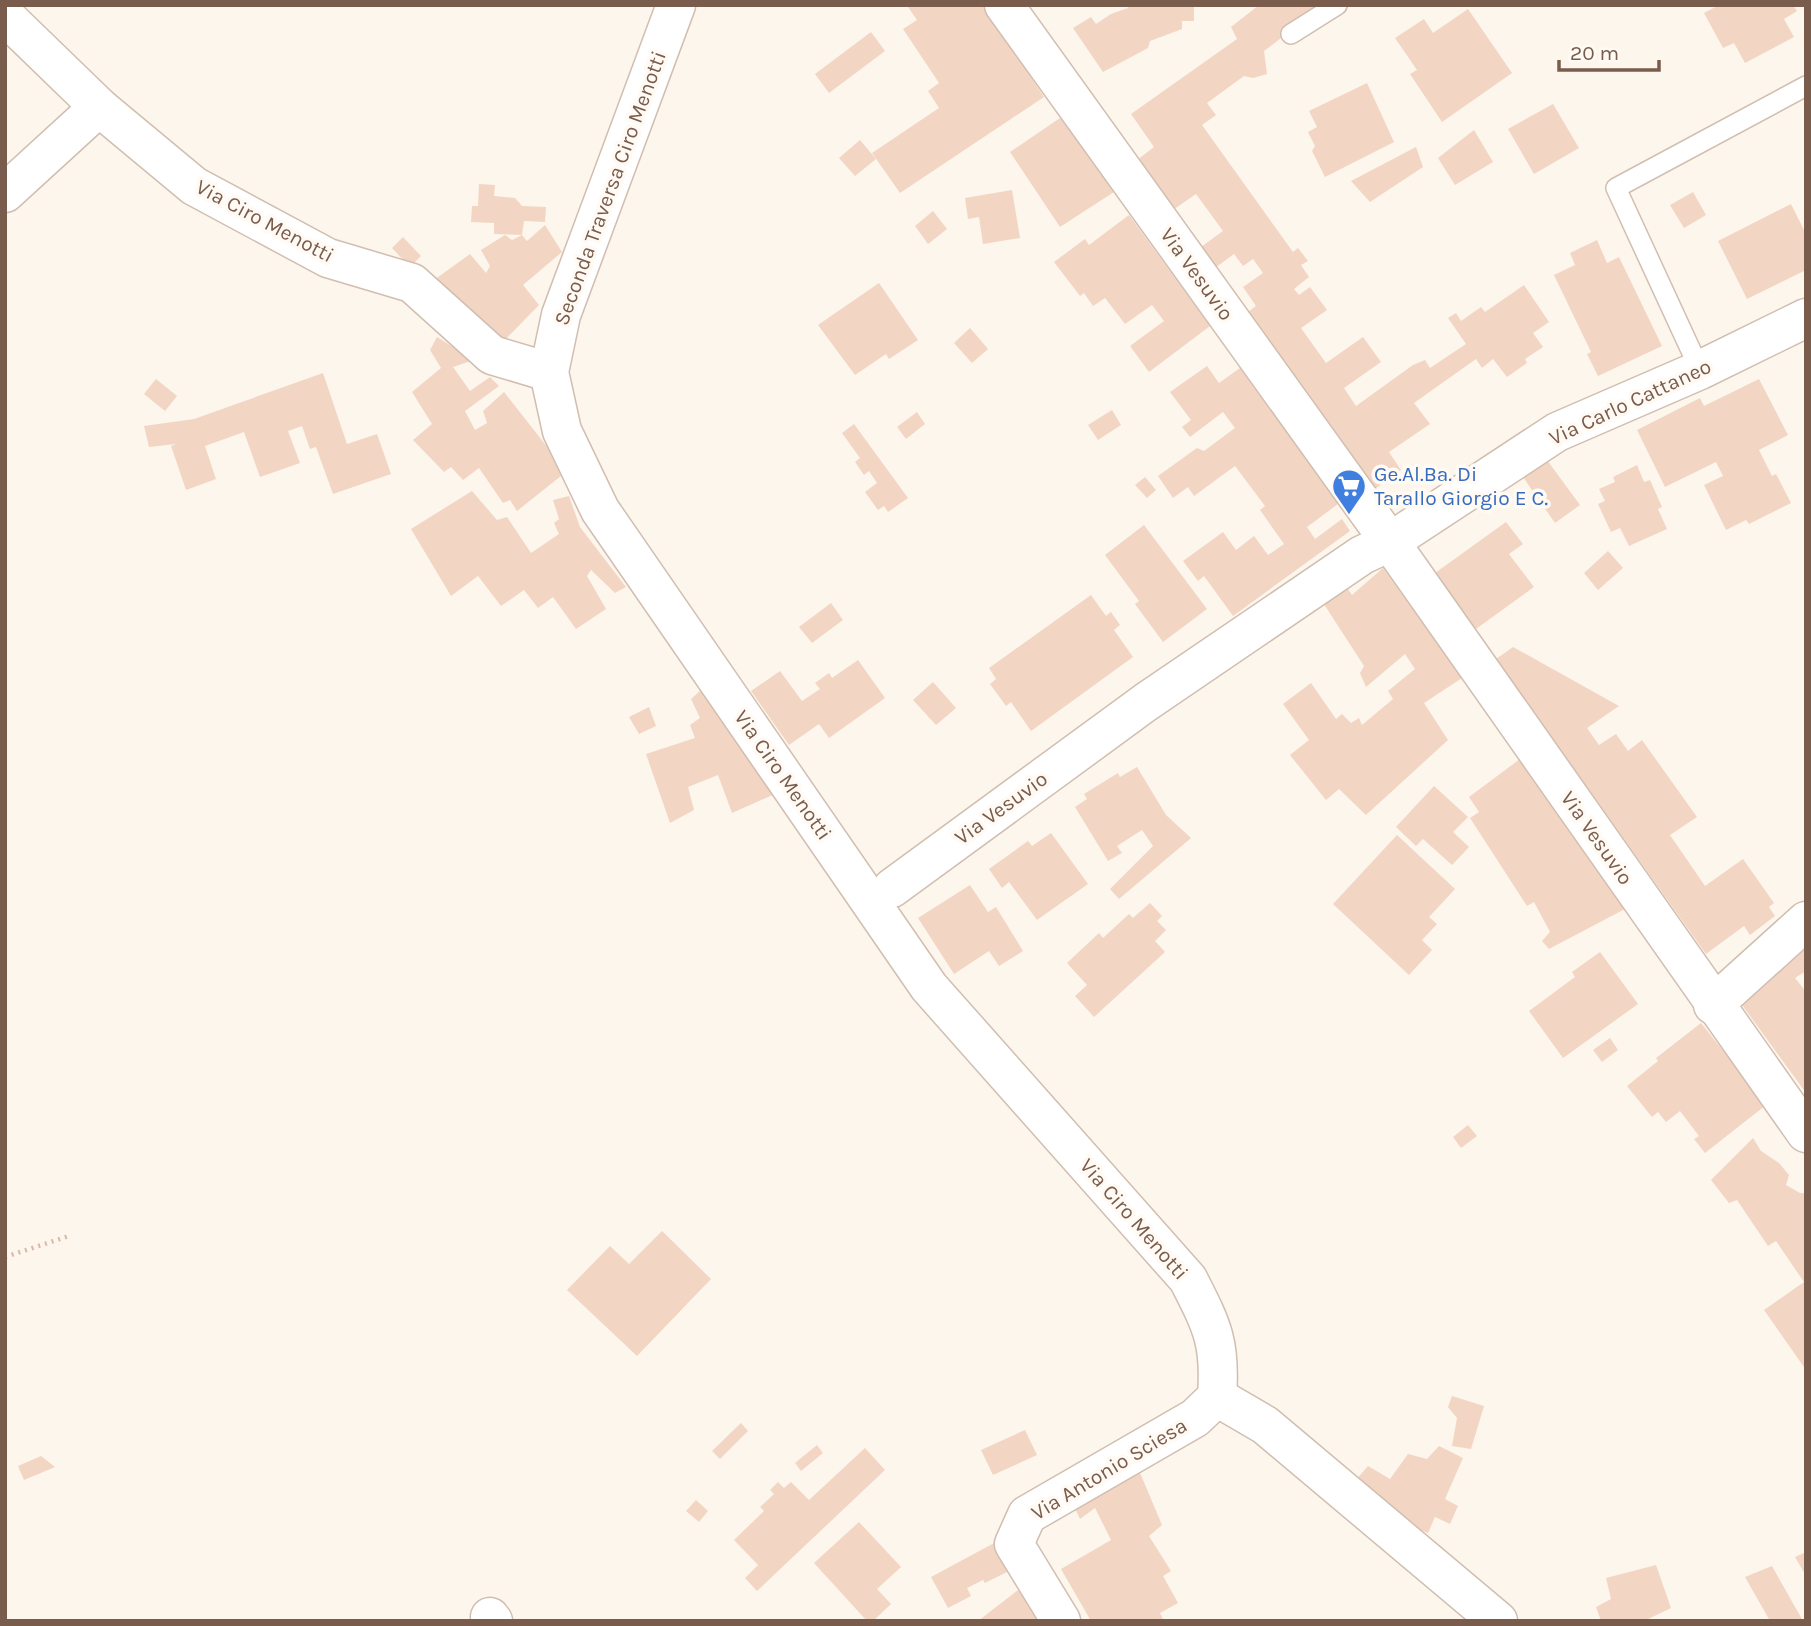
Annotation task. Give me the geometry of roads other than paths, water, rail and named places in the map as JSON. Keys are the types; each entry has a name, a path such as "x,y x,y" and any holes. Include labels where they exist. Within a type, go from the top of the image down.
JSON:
{"street":[{"name":"Seconda Traversa Ciro Menotti","path":"549,372 561,315 677,5"},
{"name":"Via Vesuvio","path":"1004,5 1390,542 1806,1133"},
{"name":"Via Ciro Menotti","path":"5,16 100,107 194,186 328,258 412,283 492,355 549,372 562,431 600,510 929,988 1188,1279 1213,1328 1219,1364 1217,1397"},
{"path":"5,193 100,107"},
{"name":"Via Carlo Cattaneo","path":"1390,542 1557,432 1700,370 1806,318"},
{"name":"Via Vesuvio","path":"892,888 1146,702 1362,555 1390,542"},
{"path":"1713,1004 1806,920"},
{"path":"1217,1397 1265,1425 1497,1621"},
{"name":"Via Antonio Sciesa","path":"1061,1621 1014,1544 1027,1515 1195,1418 1217,1397"}],"lane":[{"path":"1291,34 1337,5"},
{"path":"1700,370 1616,188 1806,86"}],"place":[{"name":"Ge.Al.Ba. Di Tarallo Giorgio E C.","path":"1349,516"}]}
